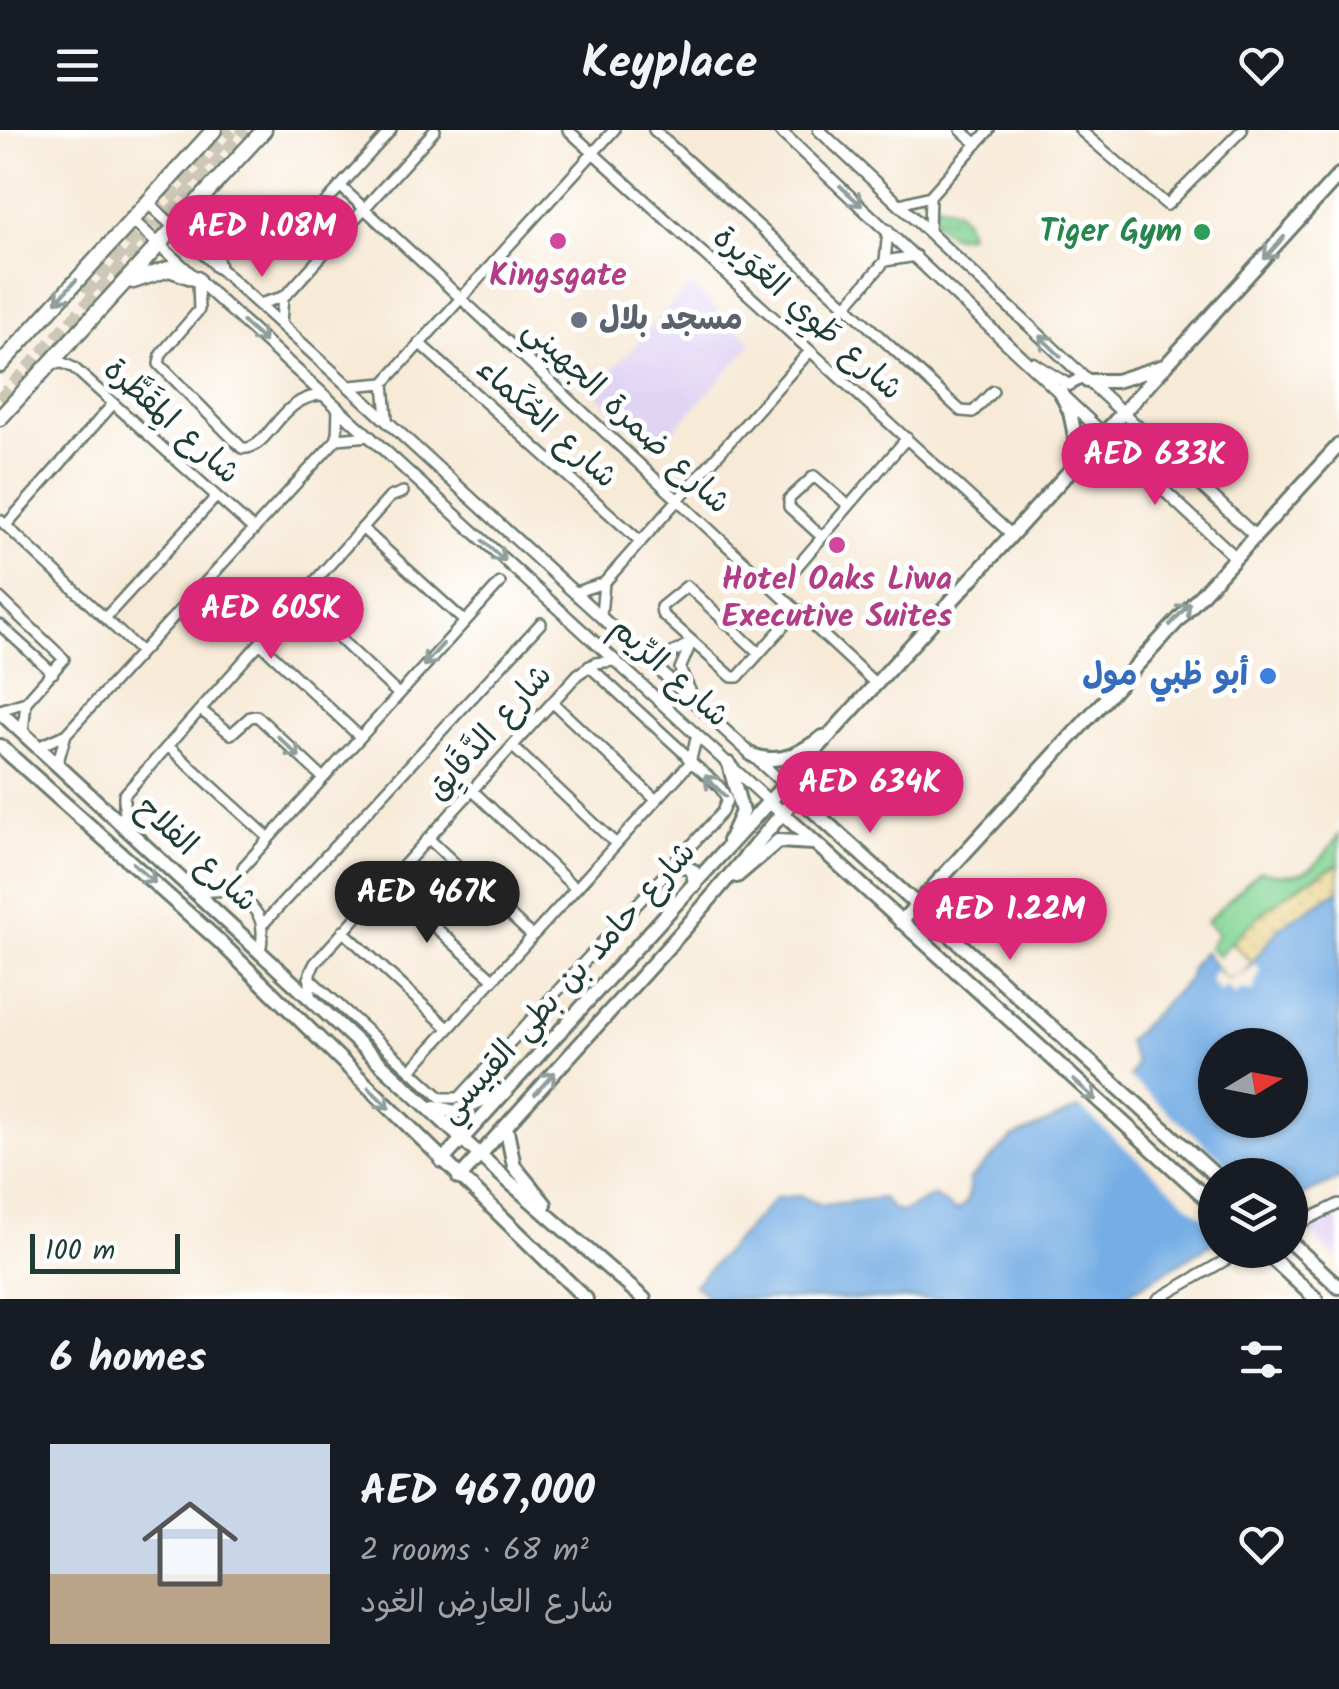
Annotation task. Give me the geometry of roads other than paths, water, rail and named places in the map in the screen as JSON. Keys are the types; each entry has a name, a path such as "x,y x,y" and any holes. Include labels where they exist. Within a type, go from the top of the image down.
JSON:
{"main road":[{"path":"0,365 214,130"},
{"path":"0,418 264,130"},
{"name":"شارع حامد بن بطي القبيسي","path":"459,1178 688,926 782,813 792,791 841,724 1339,175"},
{"path":"198,200 217,265"},
{"path":"127,283 169,269 196,279"},
{"path":"1085,379 1116,381 1167,365"},
{"path":"1060,392 1070,412 1080,460"},
{"path":"901,922 1339,445"},
{"name":"شارع الفلاح","path":"0,711 310,998 367,1039 424,1102 577,1239"},
{"path":"752,754 775,760 790,758 841,724"},
{"name":"شارع الفلاح","path":"0,746 219,941 586,1299"},
{"path":"729,764 742,812 729,846"},
{"name":"شارع حامد بن بطي القبيسي","path":"442,1161 770,802 792,791"},
{"name":"شارع الرِّيم","path":"792,791 1198,1160"},
{"name":"شارع الرِّيم","path":"770,802 1198,1191"},
{"path":"688,926 765,848 778,840 816,844"},
{"path":"676,862 693,871 695,886"},
{"path":"941,877 941,906 961,948"},
{"path":"424,1102 455,1112 510,1085"},
{"path":"506,1126 509,1155 518,1173 577,1239 644,1299"},
{"path":"1308,1259 1339,1287"},
{"path":"1283,1268 1316,1299"}],"street":[{"path":"308,222 390,130"},
{"path":"259,304 282,298 436,130"},
{"name":"شارع طَوِي العُوَيرة","path":"568,130 1012,535"},
{"path":"350,386 384,383 614,130"},
{"path":"654,130 962,412 973,412 993,391"},
{"path":"779,130 1234,556"},
{"path":"819,130 1254,535"},
{"path":"961,130 976,144"},
{"path":"900,204 930,196 990,130"},
{"path":"1083,131 1167,205 1242,130"},
{"name":"شارع ضمرة الجهيني","path":"340,186 877,685"},
{"path":"929,230 930,196"},
{"name":"شارع الرِّيم","path":"148,203 388,418 792,791"},
{"name":"شارع الرِّيم","path":"132,220 770,802"},
{"path":"847,305 885,261 888,230"},
{"path":"182,266 186,253 200,250"},
{"path":"885,261 916,256"},
{"path":"196,279 199,310 161,354 160,367 242,448 256,446 297,399 324,395"},
{"path":"281,324 282,298"},
{"name":"شارع الحُكَماء","path":"419,343 641,542"},
{"path":"576,592 604,583 810,351"},
{"path":"1028,361 1069,385 1085,379"},
{"name":"شارع المِقَطَّرة","path":"50,364 74,368 254,530"},
{"path":"384,383 388,418"},
{"path":"114,404 3,522 141,652"},
{"path":"38,748 66,734 337,439 338,408"},
{"path":"337,439 370,436"},
{"path":"777,590 908,438"},
{"path":"822,537 789,506 788,499 814,476 849,506"},
{"path":"126,826 122,814 124,795 390,497 403,492"},
{"path":"105,618 216,497"},
{"path":"362,528 464,621"},
{"path":"601,615 604,583"},
{"path":"243,867 500,584"},
{"path":"759,653 687,586 680,587 661,606 662,614 732,677 738,677 798,610"},
{"path":"0,598 64,659 26,702 0,711"},
{"path":"300,600 398,694"},
{"path":"260,952 264,923 541,623"},
{"path":"0,625 53,672"},
{"path":"641,651 667,656 692,641"},
{"path":"692,641 680,670 694,699"},
{"path":"262,644 360,737"},
{"name":"شارع الدَّقَايِق","path":"309,978 315,963 552,702 589,666 614,661"},
{"path":"309,978 367,1039 411,1070 440,1098 453,1100 464,1095 722,812 727,800 721,787 690,763 589,666"},
{"path":"23,732 26,702"},
{"path":"552,702 656,800"},
{"path":"202,711 230,734 257,716 322,778"},
{"path":"58,765 66,734"},
{"path":"411,1070 690,763 698,734"},
{"path":"169,746 268,838"},
{"path":"512,746 616,844"},
{"path":"729,764 742,763 752,754"},
{"path":"472,790 575,888"},
{"path":"428,838 532,936"},
{"path":"386,884 493,979"},
{"path":"197,892 232,892 264,923"},
{"path":"343,932 448,1028"},
{"path":"309,978 310,998"},
{"path":"1308,1219 1339,1204"},
{"path":"1158,1299 1212,1268"}],"water":[{"path":"1339,890 1339,1179 1308,1193 1308,1158 1198,1158 1198,1252 1119,1299 710,1299 694,1285 776,1198 800,1196 822,1205 883,1198 893,1210 903,1212 933,1196 956,1211 968,1198 969,1180 1012,1138 1124,1089 1136,1064 1127,1041 1188,980 1192,965 1204,951 1225,979 1242,975 1279,928"}],"tunnel":[{"path":"85,293 232,130"},
{"path":"0,400 246,130"}],"place":[{"name":"Tiger Gym","path":"1202,232"},
{"name":"Kingsgate","path":"558,241"},
{"name":"مسجد بلال","path":"579,320"},
{"name":"Hotel Oaks Liwa Executive Suites","path":"837,545"},
{"name":"أبو ظبي مول","path":"1268,676"}]}
